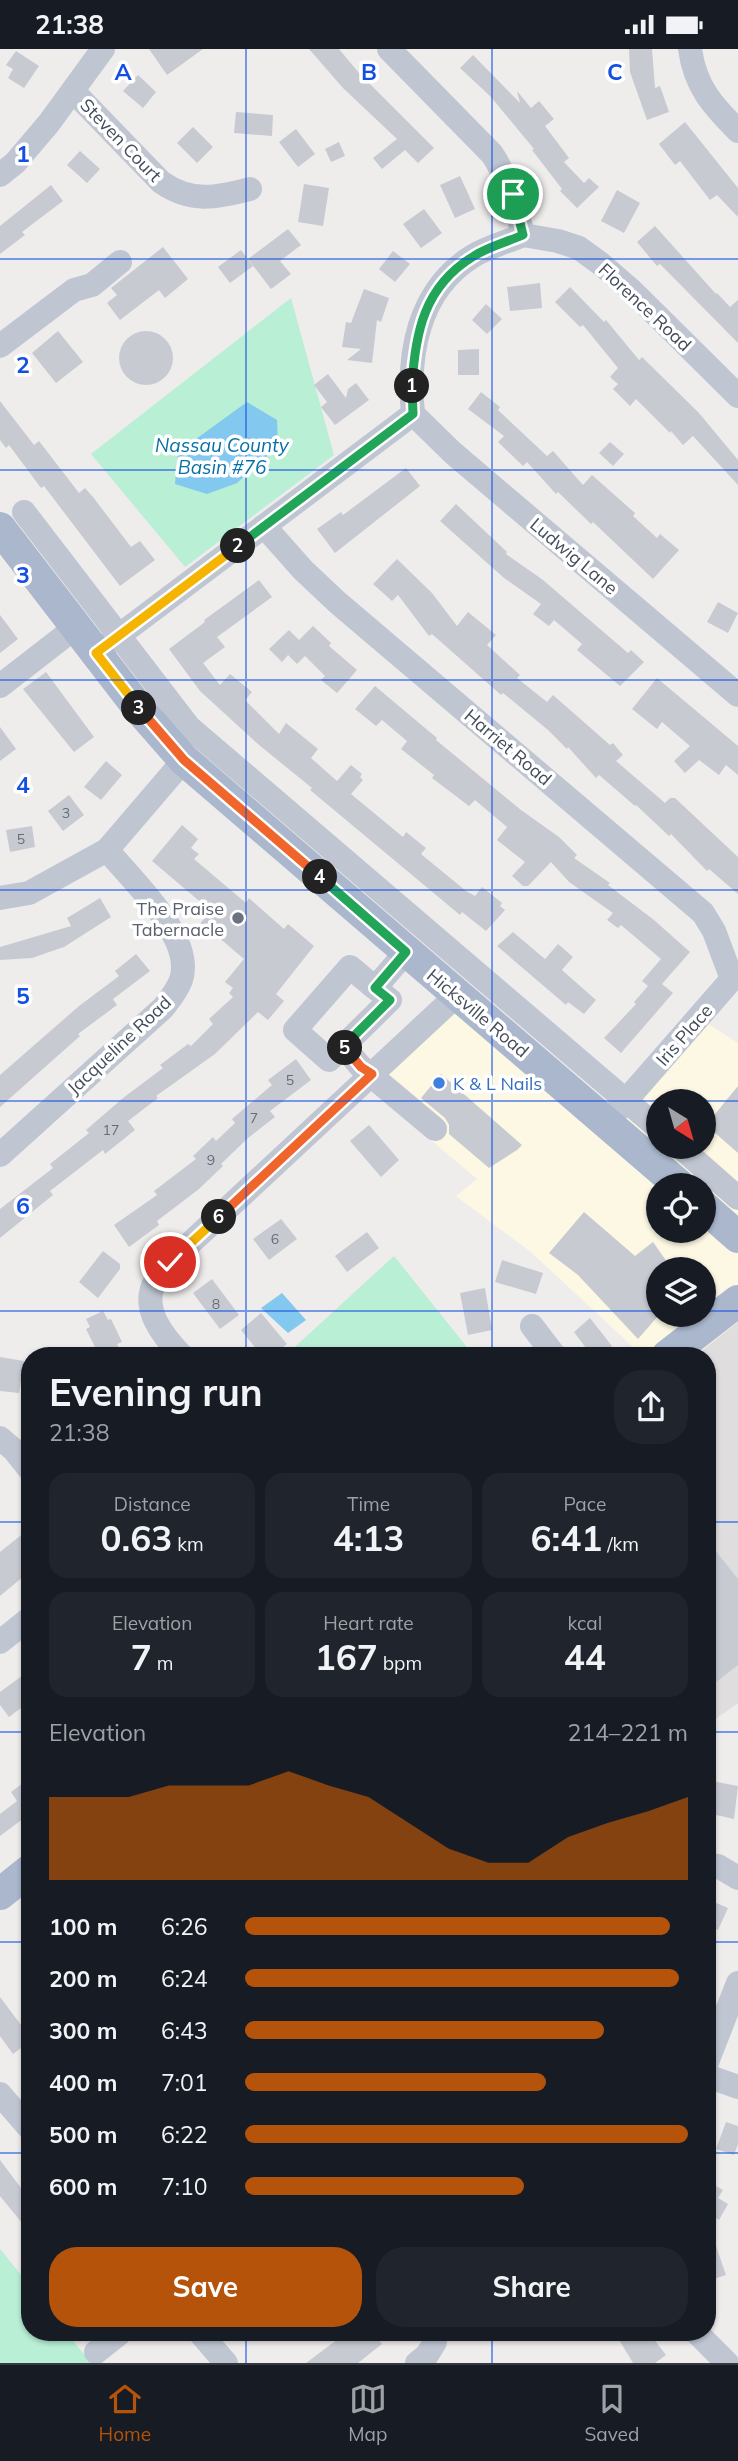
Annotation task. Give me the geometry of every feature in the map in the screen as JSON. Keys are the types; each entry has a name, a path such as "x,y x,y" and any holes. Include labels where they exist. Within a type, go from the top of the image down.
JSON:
{"main road":[{"name":"Hicksville Road","path":"12,520 76,627 107,644 140,710 184,760 457,995 617,1111 669,1173"},
{"path":"679,1347 738,1301"},
{"path":"0,1893 21,1877"}],"street":[{"path":"0,175 24,153 103,49"},
{"path":"690,49 692,68 704,93 738,131"},
{"path":"12,520 107,644 413,414 411,393 414,351 423,314 438,288 450,274 474,256 523,235 505,173 492,154 405,54"},
{"name":"Steven Court","path":"73,91 161,182 175,193 201,197 250,189"},
{"name":"Florence Road","path":"523,235 558,241 579,249 601,264 631,290 738,397"},
{"path":"0,346 74,290 92,285 120,262"},
{"name":"Ludwig Lane","path":"413,414 453,453 738,695"},
{"name":"Harriet Road","path":"264,526 303,570 337,602 703,913 715,931 735,979"},
{"path":"0,686 76,627"},
{"name":"Hicksville Road","path":"107,644 208,745 617,1111 646,1123"},
{"path":"0,898 29,893 107,851 184,760"},
{"name":"Jacqueline Road","path":"0,1155 163,1008 181,981 181,955 174,934 107,851"},
{"path":"375,988 406,952"},
{"path":"350,967 375,988 390,1000 329,1061 295,1030 350,967"},
{"name":"Iris Place","path":"617,1111 735,979"},
{"path":"175,1347 155,1321 150,1297 155,1281 170,1262 457,995"},
{"path":"344,1046 361,1067 435,1129"},
{"path":"687,1159 728,1222"},
{"path":"532,1326 548,1347"},
{"path":"0,1438 21,1459"},
{"path":"0,1642 21,1626"},
{"path":"716,1866 738,1878"},
{"path":"716,2040 738,1983"},
{"path":"716,2079 738,2087"},
{"path":"0,2094 21,2118"},
{"path":"96,2353 110,2341"},
{"path":"208,2341 226,2363"},
{"path":"417,2363 427,2355 435,2341"},
{"path":"705,2341 727,2363"}],"shaded area":[{"path":"453,1005 606,1135 704,1021 738,1043 738,1386 716,1365 716,1347 633,1347 532,1253 456,1196 477,1179 365,1085"},
{"path":"738,1322 738,1703 716,1719 716,1347 706,1347"}],"green space":[{"path":"291,298 334,455 185,567 91,454"},
{"path":"394,1256 467,1347 295,1347"},
{"path":"0,2249 21,2275 21,2341 73,2341 91,2363 0,2363"}],"water":[{"name":"Nassau County Basin #76","path":"247,402 277,420 278,446 237,483 207,494 175,484 178,452"},
{"path":"282,1293 306,1320 288,1333 261,1308"}],"building":[{"path":"149,49 203,49 167,75"},
{"path":"309,49 339,49 359,73 434,148 418,163 405,150 382,169 373,158 397,139 343,88"},
{"path":"629,49 652,49 655,88 660,86 669,112 647,120 630,72"},
{"path":"16,51 39,66 24,88 8,78 13,69 6,65"},
{"path":"473,55 520,103 517,91 531,108 539,101 554,119 545,126 569,158 564,162 584,183 589,178 599,187 577,208 560,191 562,189 532,150 534,149 491,97 460,68"},
{"path":"138,75 156,92 143,108 123,91"},
{"path":"236,112 273,115 272,136 234,133"},
{"path":"685,122 738,188 738,217 717,195 710,200 680,161 675,165 659,144"},
{"path":"193,127 213,147 197,163 177,143"},
{"path":"296,129 315,154 298,167 279,142"},
{"path":"339,142 345,156 331,162 325,149"},
{"path":"80,151 100,169 87,183 67,165"},
{"path":"460,176 475,209 455,218 440,185"},
{"path":"304,184 329,188 323,226 298,222"},
{"path":"51,185 63,201 22,232 25,235 0,254 0,226"},
{"path":"617,190 640,203 624,233 601,221"},
{"path":"424,209 442,233 421,248 403,224"},
{"path":"655,226 730,307 738,300 738,343 660,264 657,266 637,242"},
{"path":"288,229 301,245 280,261 291,274 271,289 248,259"},
{"path":"163,247 188,279 165,298 159,290 120,320 107,303 117,295 111,288"},
{"path":"241,250 253,266 230,283 218,267"},
{"path":"393,251 410,264 395,282 379,269"},
{"path":"540,283 542,308 510,311 507,287"},
{"path":"570,287 604,322 606,320 639,360 642,357 699,413 738,460 738,485 693,436 683,445 636,399 630,406 613,389 618,384 610,377 618,368 583,325 580,327 555,302"},
{"path":"364,289 389,298 381,322 377,320 372,363 347,360 361,349 342,347 346,322 351,323"},
{"path":"486,304 502,319 487,334 472,320"},
{"path":"58,331 83,362 56,383 32,353"},
{"path":"151,331 161,335 169,343 173,358 169,373 161,381 141,385 131,381 123,373 119,353 123,343 131,335"},
{"path":"479,349 479,375 458,375 458,350"},
{"path":"328,374 346,398 348,389 356,383 369,400 335,425 321,407 327,402 314,385"},
{"path":"481,392 500,407 498,410 547,456 553,451 583,485 592,475 635,513 633,516 657,538 660,534 679,550 653,579 593,522 591,524 558,492 556,494 527,462 523,466 498,442 504,436 468,409"},
{"path":"0,401 34,445 39,441 79,493 85,488 131,547 140,541 155,560 120,586 44,486 41,488 9,445 6,448 0,440"},
{"path":"610,442 624,454 613,466 599,453"},
{"path":"406,468 420,486 335,553 317,529 341,512 343,515"},
{"path":"456,504 507,552 506,554 543,580 628,653 631,650 644,662 620,686 577,650 582,644 554,620 549,626 533,614 541,604 504,578 440,521"},
{"path":"397,559 432,593 457,626 468,612 496,635 487,645 520,675 517,678 547,702 553,695 610,745 613,743 623,755 616,761 665,803 670,798 675,798 738,857 738,894 709,869 707,871 671,834 669,836 636,805 599,775 596,778 568,747 567,749 548,730 503,693 501,695 432,634 429,636 398,595 392,601 373,584"},
{"path":"259,580 272,597 217,637 225,647 203,663 220,685 230,674 252,692 245,700 279,734 286,723 318,749 311,758 337,781 351,765 362,774 360,777 363,780 351,794 403,837 406,832 426,848 421,854 466,891 475,896 482,887 502,903 500,906 505,910 486,931 462,912 460,915 259,745 200,691 169,649"},
{"path":"718,602 738,613 728,633 707,622"},
{"path":"0,615 18,639 0,653"},
{"path":"313,626 331,643 329,646 357,670 337,693 321,680 325,676 305,656 297,664 288,655 282,662 269,649 289,630 299,640"},
{"path":"46,672 94,737 74,752 23,689"},
{"path":"657,678 738,746 738,775 726,765 719,775 699,760 685,773 674,761 690,746 662,722 657,729 632,709"},
{"path":"375,686 521,810 559,837 577,855 574,858 610,883 608,885 690,952 662,984 673,993 621,1053 604,1038 636,1004 634,1002 648,986 642,981 661,959 621,925 618,928 607,920 613,913 569,882 551,862 528,886 523,886 512,876 525,862 497,840 507,827 475,800 469,806 432,778 434,775 401,749 407,741 382,720 376,726 355,709"},
{"path":"0,727 16,749 0,761"},
{"path":"106,761 122,775 101,800 84,787"},
{"path":"69,795 84,815 63,831 48,811"},
{"path":"182,825 198,839 191,848 199,854 194,859 246,903 249,898 284,929 288,924 314,946 276,994 284,1001 268,1020 258,1012 215,1054 156,1096 158,1098 128,1121 135,1130 105,1154 103,1150 50,1191 53,1195 0,1238 0,1209 53,1168 50,1164 89,1133 86,1130 123,1098 163,1068 160,1065 188,1044 191,1046 213,1024 209,1019 233,997 229,993 233,988 225,982 244,959 217,936 213,940 197,927 211,911 152,861"},
{"path":"32,826 35,847 10,852 6,830"},
{"path":"100,898 111,917 64,947 32,958 0,960 0,947 71,926 67,918"},
{"path":"513,932 545,959 558,944 573,957 562,970 596,1000 584,1014 568,1002 566,1005 497,946"},
{"path":"136,954 150,971 113,999 117,1005 78,1034 80,1036 0,1107 0,1075 79,1006 119,976 115,971"},
{"path":"296,1059 311,1080 270,1111 275,1117 248,1138 199,1189 157,1221 159,1225 129,1247 114,1225 157,1195 154,1191 196,1159 193,1156 213,1137 216,1141 235,1123 232,1119 272,1085 268,1080"},
{"path":"441,1074 522,1145 489,1168 449,1134 449,1125 445,1118 421,1098"},
{"path":"738,1086 738,1153 716,1134 716,1113"},
{"path":"369,1125 399,1160 381,1177 350,1141"},
{"path":"584,1212 635,1256 654,1243 664,1257 646,1257 646,1327 648,1327 638,1339 578,1275 549,1253"},
{"path":"281,1219 297,1239 269,1260 253,1239"},
{"path":"367,1232 379,1248 347,1272 335,1256"},
{"path":"103,1251 120,1264 120,1269 98,1298 79,1282"},
{"path":"502,1260 543,1273 536,1294 495,1282"},
{"path":"212,1279 239,1315 220,1329 193,1293"},
{"path":"485,1288 492,1330 468,1335 460,1293"},
{"path":"103,1311 108,1320 111,1319 122,1342 117,1344 118,1347 95,1347 86,1329 90,1327 86,1319"},
{"path":"261,1313 287,1344 283,1347 255,1347 241,1330"},
{"path":"590,1318 612,1346 585,1347 574,1332"},
{"path":"0,1357 21,1360 19,1393 0,1391"},
{"path":"21,1535 21,1578 0,1596 0,1552"},
{"path":"716,1551 738,1579 738,1665 716,1682"},
{"path":"21,1677 21,1708 9,1717 0,1705 0,1692"},
{"path":"716,1782 738,1786 734,1819 716,1815"},
{"path":"21,1785 21,1820 0,1836 0,1814 17,1801 11,1792"},
{"path":"716,1903 728,1908 718,1930 716,1929"},
{"path":"0,1997 21,2025 21,2048 13,2054 0,2036"},
{"path":"726,2122 738,2126 738,2144 734,2155 716,2149"},
{"path":"0,2160 21,2188 21,2222 0,2196"},
{"path":"716,2186 723,2190 718,2198 728,2204 719,2220 716,2218"},
{"path":"716,2246 726,2275 716,2278"},
{"path":"335,2341 380,2341 382,2344 358,2363 306,2363"},
{"path":"620,2341 655,2341 666,2355 655,2363 633,2363"}],"place":[{"name":"The Praise Tabernacle","path":"238,918"},
{"name":"K & L Nails","path":"439,1083"}],"route":[{"path":"170,1262 372,1074 361,1067 344,1046 390,1000 375,988 406,952 184,760 140,710 96,653 413,414 411,393 414,351 423,314 438,288 450,274 474,256 523,235 513,194"}]}
